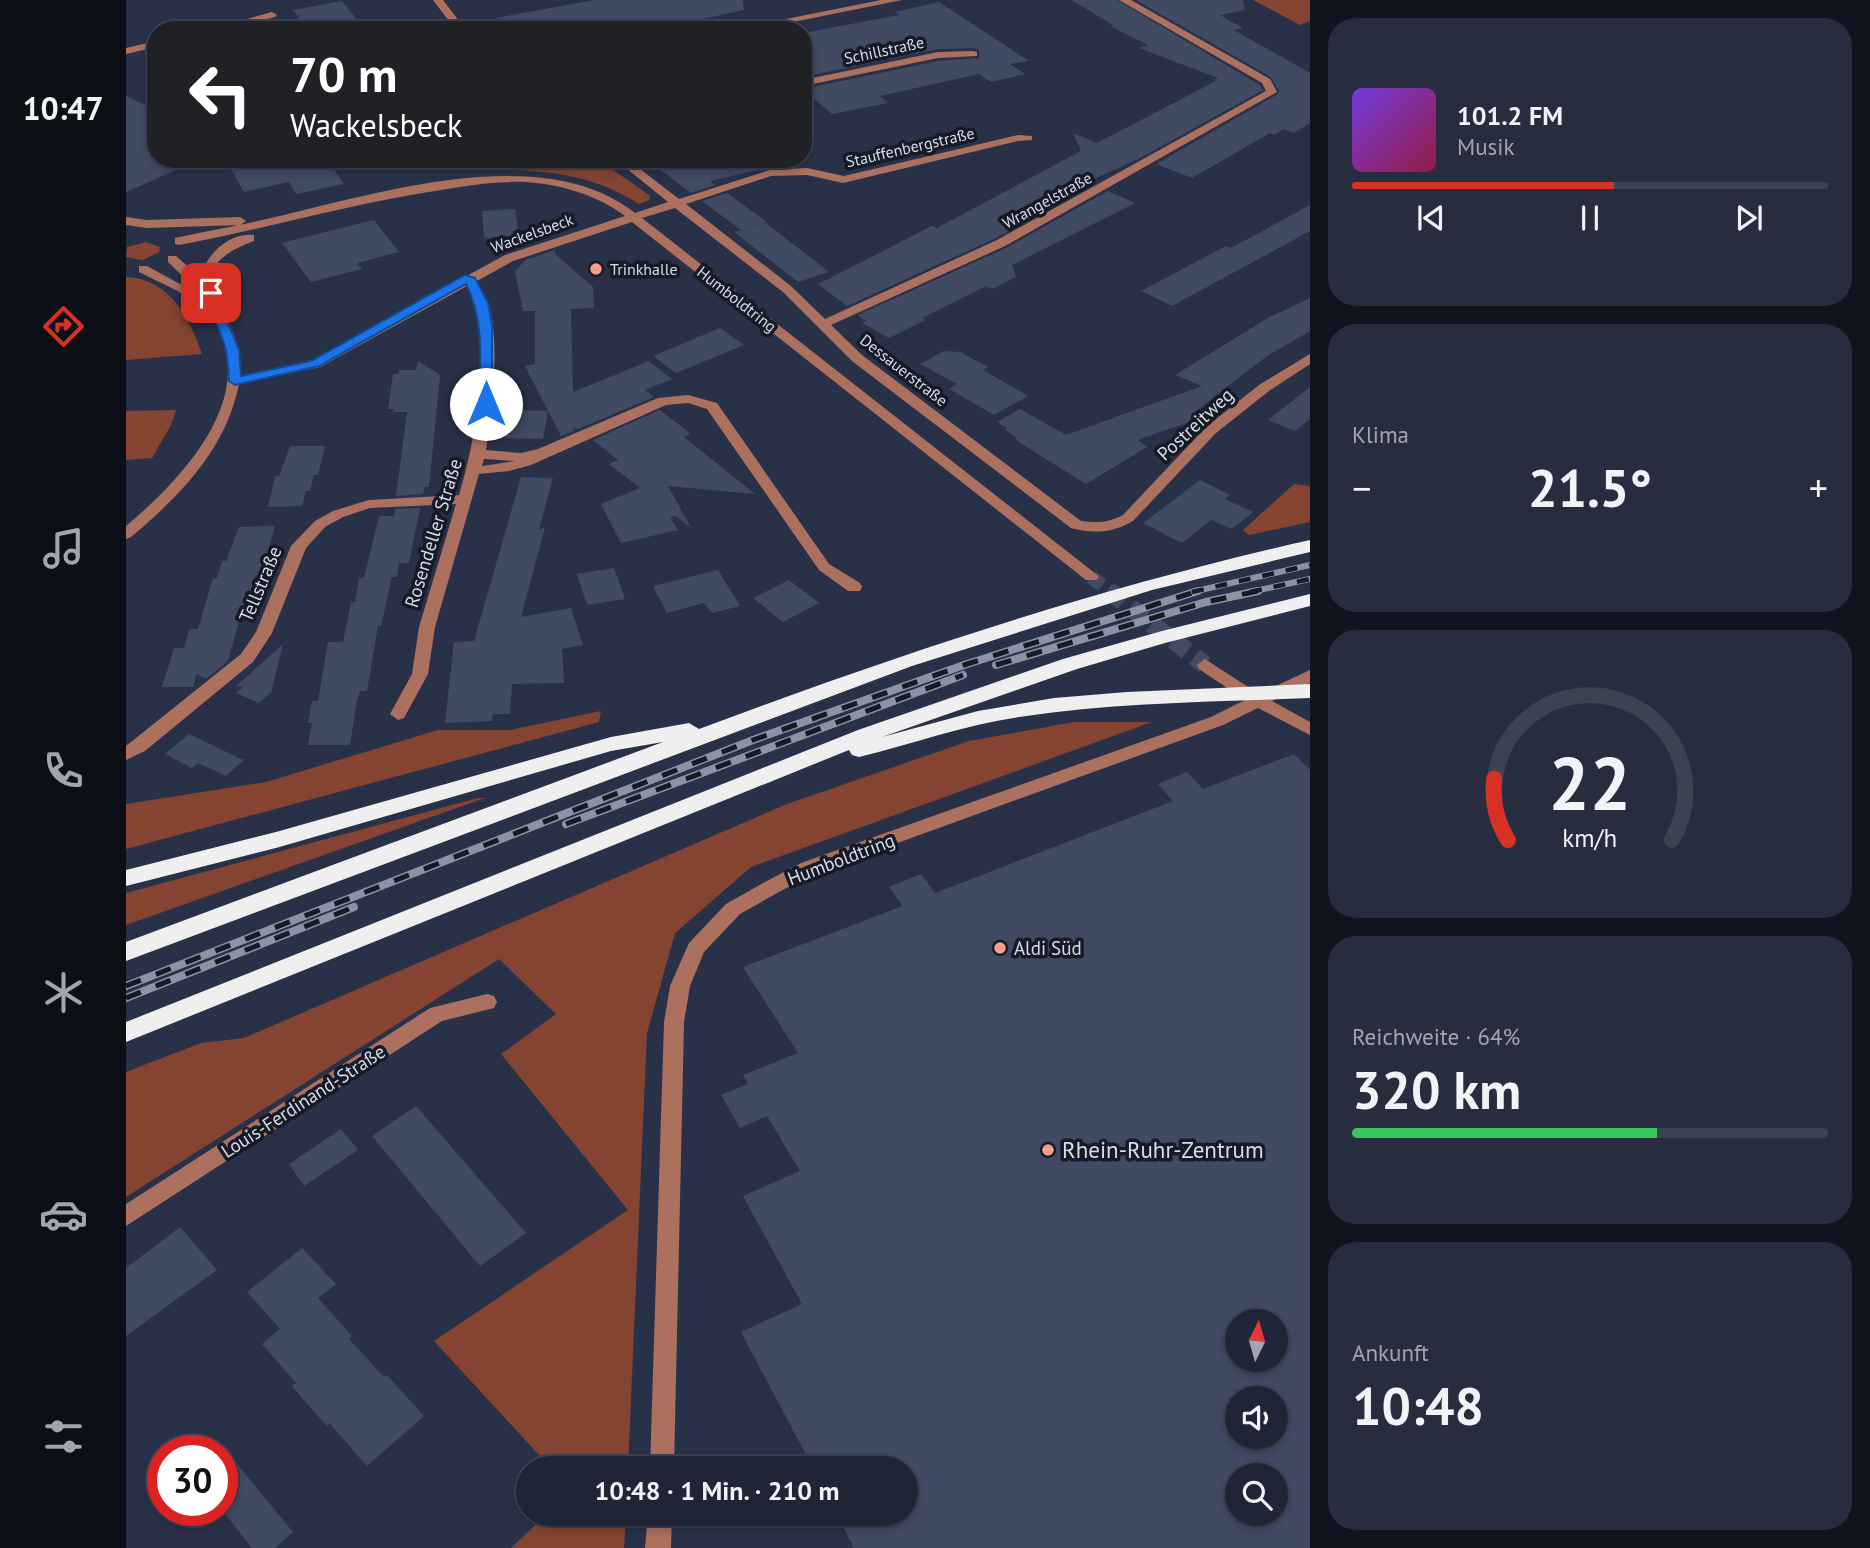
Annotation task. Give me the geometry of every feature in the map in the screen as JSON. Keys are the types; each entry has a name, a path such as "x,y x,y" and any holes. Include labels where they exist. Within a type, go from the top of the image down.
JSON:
{"highway":[{"path":"126,952 882,669 1020,623 1186,575 1310,546"},
{"path":"126,1032 866,735 1070,664 1174,634 1310,600"},
{"path":"778,771 987,715 1079,703 1310,691"},
{"path":"126,878 276,840 611,744 739,722"}],"street":[{"path":"438,0 454,21"},
{"path":"827,0 830,12"},
{"path":"783,21 897,0"},
{"name":"Wrangelstraße","path":"824,324 1001,243 1272,92 1271,86 1124,0"},
{"path":"248,21 272,15"},
{"path":"126,51 147,46"},
{"name":"Schillstraße","path":"812,81 938,55 972,54"},
{"name":"Stauffenbergstraße","path":"678,202 770,173 823,171 843,180 1018,138 1028,138"},
{"name":"Dessauerstraße","path":"632,168 787,289 858,358 1076,525 1096,529 1114,527"},
{"name":"Humboldtring","path":"177,251 296,214 450,185 491,179 527,179 578,189 618,205 1091,577"},
{"name":"Humboldtring","path":"177,251 250,238 380,206 450,185"},
{"name":"Wackelsbeck","path":"235,381 315,364 509,258 678,202"},
{"path":"126,221 147,224 235,221 296,214"},
{"path":"126,235 158,232 171,235 177,251 211,293 212,306 233,350 235,381 227,407 203,458 161,506 126,534"},
{"path":"206,287 211,258 231,244 250,238"},
{"path":"126,269 143,269 177,251"},
{"path":"143,269 212,306"},
{"name":"Rosendeller Straße","path":"398,714 420,674 427,627 478,454 486,404 486,325 482,303 469,278"},
{"name":"Postreitweg","path":"1114,527 1128,518 1211,430 1264,388 1310,358"},
{"path":"473,470 498,470 530,461 542,453 663,401 683,399 703,402 712,407 824,567 854,587"},
{"path":"478,454 521,457 542,453"},
{"name":"Tellstraße","path":"126,754 139,747 247,658 264,633 299,546 320,524 338,514 369,505 464,499"},
{"path":"1205,665 1257,700 1310,729"},
{"name":"Humboldtring","path":"662,1456 674,1022 680,986 696,948 733,909 808,868 1217,720 1310,676"},
{"name":"Louis-Ferdinand-Straße","path":"126,1216 437,1014 487,1002"},
{"path":"658,1548 659,1526"}],"shaded area":[{"path":"1253,0 1310,0 1310,21 1300,25"},
{"path":"611,168 650,196 649,200 639,204 600,184 580,178 518,170 474,169"},
{"path":"146,242 160,247 159,252 143,260 126,257 127,247"},
{"path":"126,277 155,285 176,302 191,327 202,354 126,360"},
{"path":"176,410 171,425 152,458 126,460 126,411"},
{"path":"1294,484 1310,486 1310,522 1249,535 1243,530"},
{"path":"601,711 599,722 126,849 126,804 266,782 438,730 510,730"},
{"path":"1074,722 1152,722 751,867 675,933 647,1033 629,1456 540,1456 434,1341 628,1210 501,1054 556,1014 499,959 126,1197 126,1072 201,1043 244,1038 787,804 969,741"},
{"path":"485,798 126,925 126,893"},
{"path":"534,1526 625,1526 624,1548 511,1548"}],"building":[{"path":"594,0 743,0 744,10 693,21 496,21 496,18"},
{"path":"1071,0 1117,0 1260,85 1263,90 1140,158 1087,182 1093,184 996,238 847,306 818,284 932,226 937,228 1081,151 1073,133 1097,143 1218,78 1139,48 1148,45 1110,26 1113,25"},
{"path":"1136,0 1243,0 1245,10 1220,15 1243,28 1234,30 1310,73 1310,123 1294,133 1284,129 1274,135 1270,133 1192,178 1156,164 1279,91 1271,77"},
{"path":"342,1 358,21 301,21 293,10"},
{"path":"939,2 1029,61 1010,64 1025,74 991,82 979,74 880,96 888,103 832,114 812,97 812,87 938,61 979,58 979,50 974,48 938,49 812,75 812,31 899,15 895,12"},
{"path":"126,96 147,106 147,168 181,168 126,192"},
{"path":"230,168 333,168 344,184 296,194 289,182 244,192"},
{"path":"658,168 763,168 710,181 715,185 691,193"},
{"path":"1108,191 1135,203 1012,265 1016,277 992,289 986,286 889,338 862,323 866,321 858,315 1006,248"},
{"path":"727,193 767,222 741,230 702,201"},
{"path":"1310,205 1310,231 1172,306 1141,291 1226,246 1231,248"},
{"path":"515,209 519,236 484,238 482,211"},
{"path":"374,220 399,252 357,263 362,269 311,282 282,243"},
{"path":"766,223 829,272 798,282 734,232"},
{"path":"555,250 555,254 593,287 594,308 571,309 573,392 649,361 672,379 645,390 654,397 578,429 573,427 574,431 561,436 525,366 535,364 535,311 523,311 515,272 525,260"},
{"path":"1310,298 1310,331 1267,356 1192,414 1200,418 1138,440 1147,447 1086,484 1017,441 1016,437 1005,430 1007,428 997,422 1020,409 1066,435 1202,386 1175,375 1268,318"},
{"path":"720,328 744,345 676,373 653,356"},
{"path":"944,351 960,352 988,367 983,370 1028,396 994,415 949,389 957,384 920,364"},
{"path":"418,361 440,375 429,487 425,487 423,494 396,496 407,412 393,412 394,409 388,409 393,374 399,374 399,370 416,370"},
{"path":"1310,387 1310,419 1295,431 1268,420"},
{"path":"508,410 548,411 543,439 501,438"},
{"path":"660,410 691,434 684,437 755,494 668,486 691,528 676,516 670,517 678,530 621,543 601,504 640,488 609,464 618,460 593,440"},
{"path":"290,446 325,446 318,475 314,475 302,506 268,507 275,476 279,476"},
{"path":"521,477 553,478 539,530 545,527 521,617 571,608 583,645 562,649 564,683 512,684 510,714 493,714 492,721 445,723 454,642 474,641"},
{"path":"1200,480 1230,495 1225,499 1253,512 1232,529 1211,520 1182,543 1143,523"},
{"path":"420,508 409,563 399,563 397,577 392,577 381,626 378,626 367,691 360,691 357,700 350,745 308,745 312,701 318,701 328,642 343,642 351,602 355,602 359,578 364,578 379,516 394,516 395,509"},
{"path":"275,526 259,577 254,577 250,596 246,596 228,661 206,679 196,674 193,687 162,687 174,648 184,648 189,629 198,629 213,578 217,578 222,561 226,561 239,527"},
{"path":"614,568 625,599 587,605 577,574"},
{"path":"718,570 740,606 712,613 704,603 667,613 653,586"},
{"path":"789,580 819,603 783,622 753,598"},
{"path":"283,644 271,693 259,703 236,693 244,686 235,687"},
{"path":"189,734 244,760 226,776 198,763 192,768 165,754"},
{"name":"Rhein-Ruhr-Zentrum","path":"1294,754 1310,770 1310,1548 854,1548 843,1526 918,1526 918,1456 807,1456 741,1332 802,1304 743,1196 800,1171 767,1116 740,1128 721,1095 748,1084 743,1075 798,1053 743,967 903,906 889,887 921,874 935,893 1173,801 1158,784 1187,772 1203,789"},
{"path":"416,1106 526,1233 480,1266 372,1136"},
{"path":"341,1129 358,1150 304,1186 289,1164"},
{"path":"180,1227 217,1270 126,1336 126,1268"},
{"path":"302,1248 336,1284 318,1298 352,1336 349,1339 384,1377 387,1375 424,1416 367,1466 330,1424 327,1426 309,1406 292,1386 296,1383 262,1344 280,1329 247,1292"},
{"path":"238,1465 293,1532 275,1548 252,1548 235,1526 238,1526"}],"tunnel":[{"path":"1091,577 1111,592"},
{"path":"1109,591 1205,665"}],"railway":[{"path":"1192,592 1310,565"},
{"path":"1250,592 1310,579"},
{"path":"126,986 753,740 964,665 1198,591"},
{"path":"996,665 1206,602 1258,591"},
{"path":"566,824 963,675"},
{"path":"126,998 354,907"}],"place":[{"name":"Trinkhalle","path":"596,269"},
{"name":"Aldi Süd","path":"1000,948"},
{"name":"Rhein-Ruhr-Zentrum","path":"1048,1150"}],"route":[{"path":"211,293 212,306 233,350 235,381 315,364 469,278 482,303 486,325 486,404"}]}
